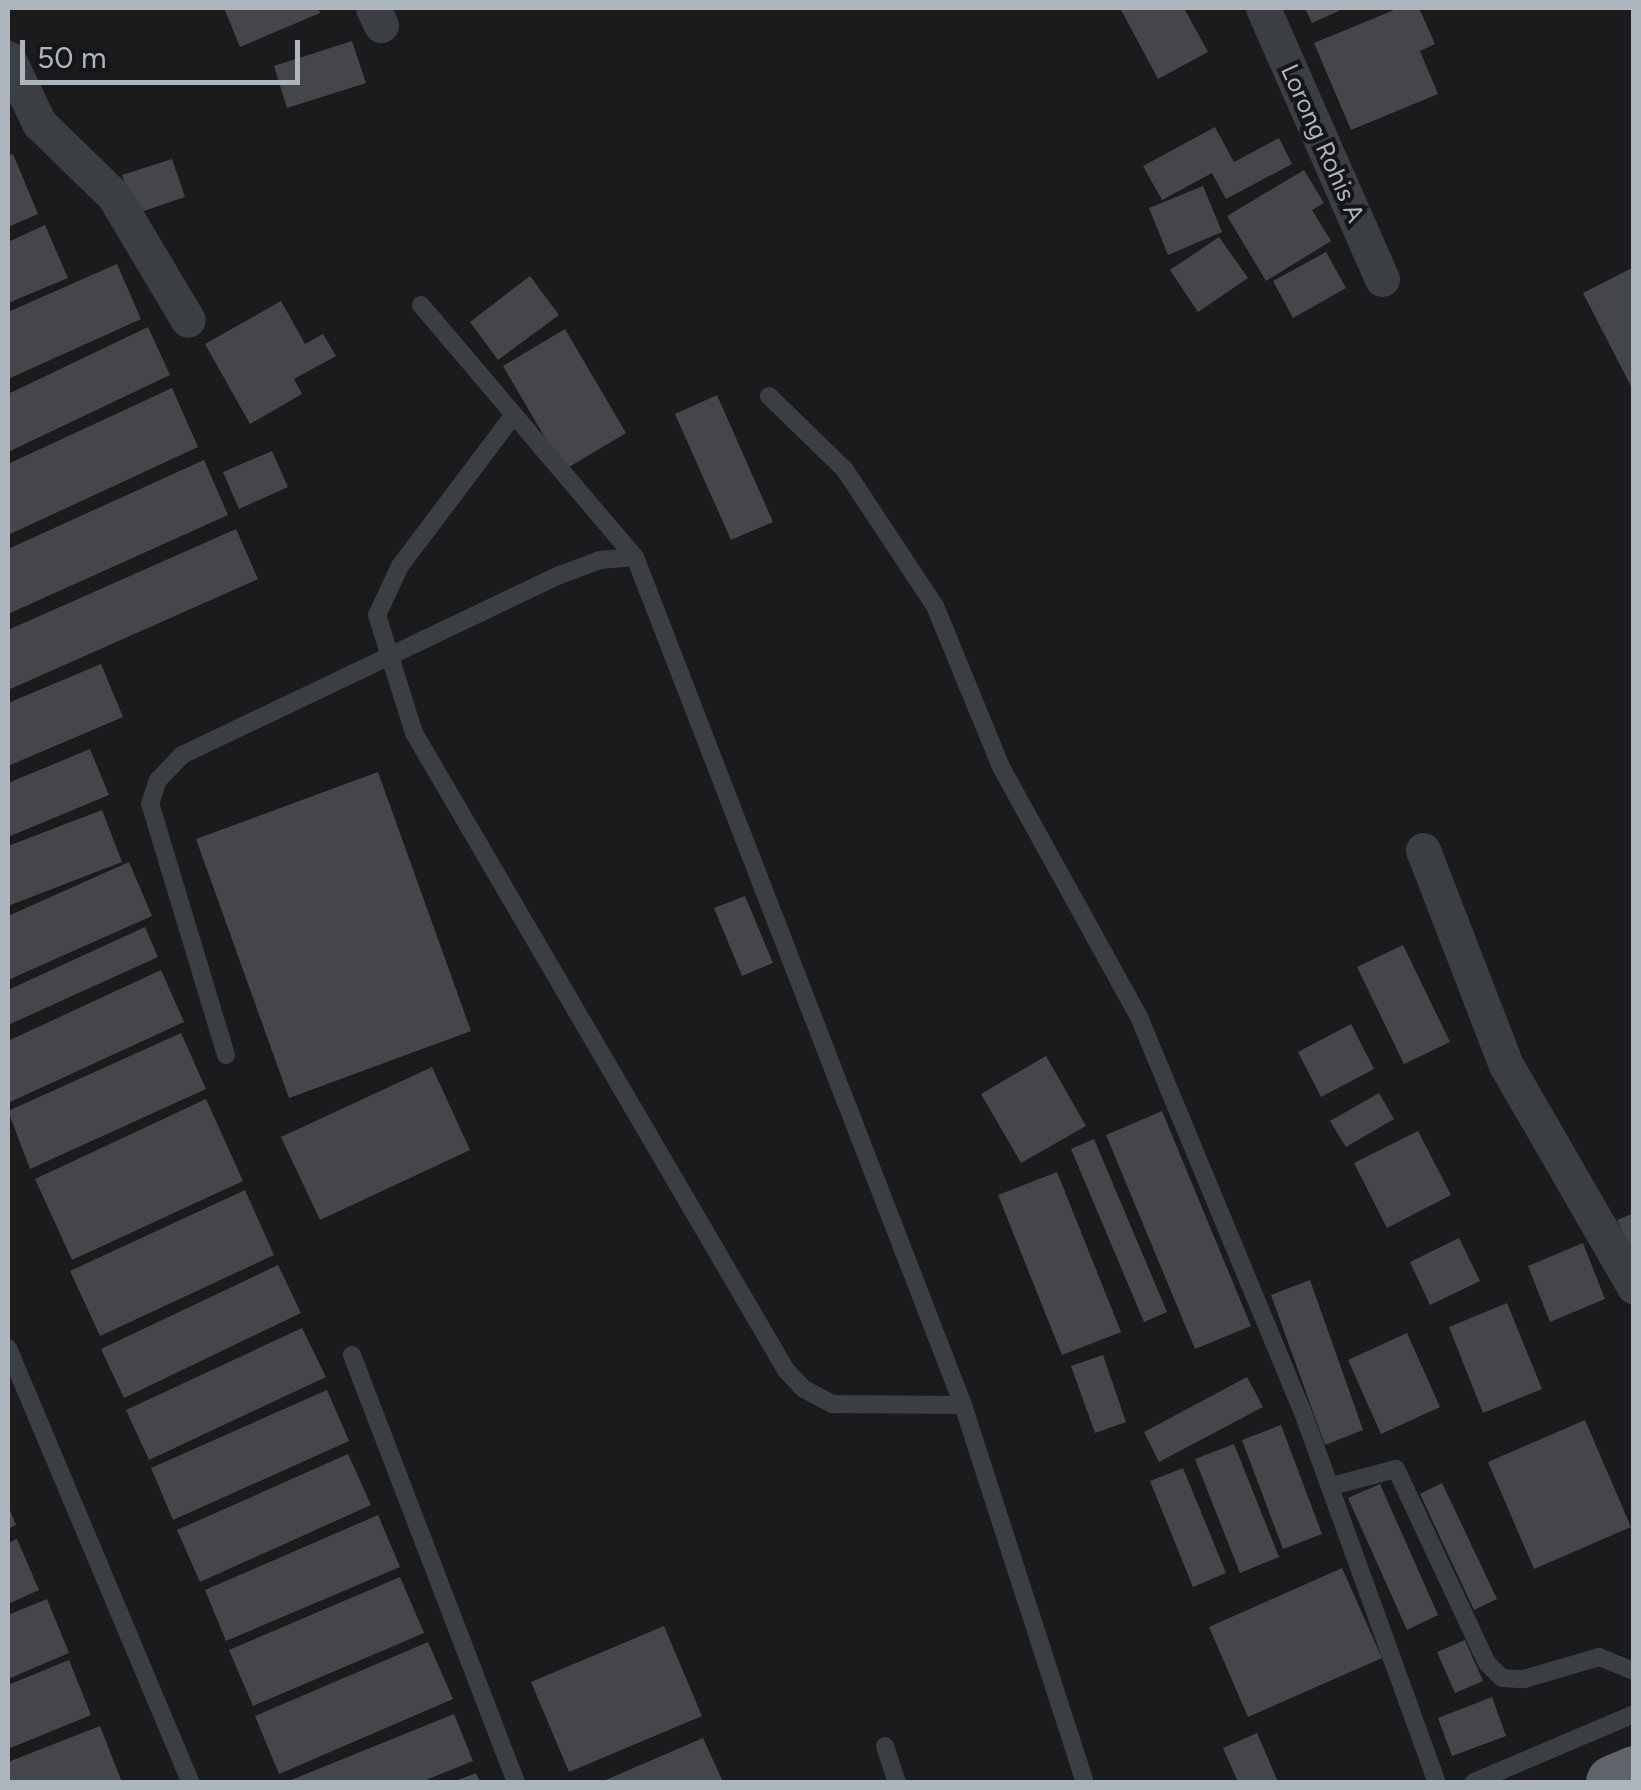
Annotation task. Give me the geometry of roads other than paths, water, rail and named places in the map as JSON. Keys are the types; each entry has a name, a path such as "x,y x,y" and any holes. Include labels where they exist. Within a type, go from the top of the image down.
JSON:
{"highway":[{"path":"1614,1782 1634,1774"}],"street":[{"name":"Lorong Rohis A","path":"1264,8 1382,279"},
{"path":"8,58 38,123 114,196 188,320"},
{"path":"1423,850 1506,1064 1634,1287"}],"lane":[{"path":"421,305 635,557 964,1405 1085,1782"},
{"path":"769,396 844,470 936,606 1001,767 1139,1017 1332,1486 1437,1782"},
{"path":"513,416 400,566 378,615 414,733 786,1370 804,1389 832,1404 964,1405"},
{"path":"226,1056 150,804 158,780 182,754 557,576 600,560 635,557"},
{"path":"8,1348 190,1782"},
{"path":"352,1355 516,1782"},
{"path":"1332,1486 1396,1469 1486,1663 1502,1678 1524,1680 1599,1658 1634,1671"},
{"path":"1474,1782 1634,1714"},
{"path":"886,1746 896,1782"}]}
